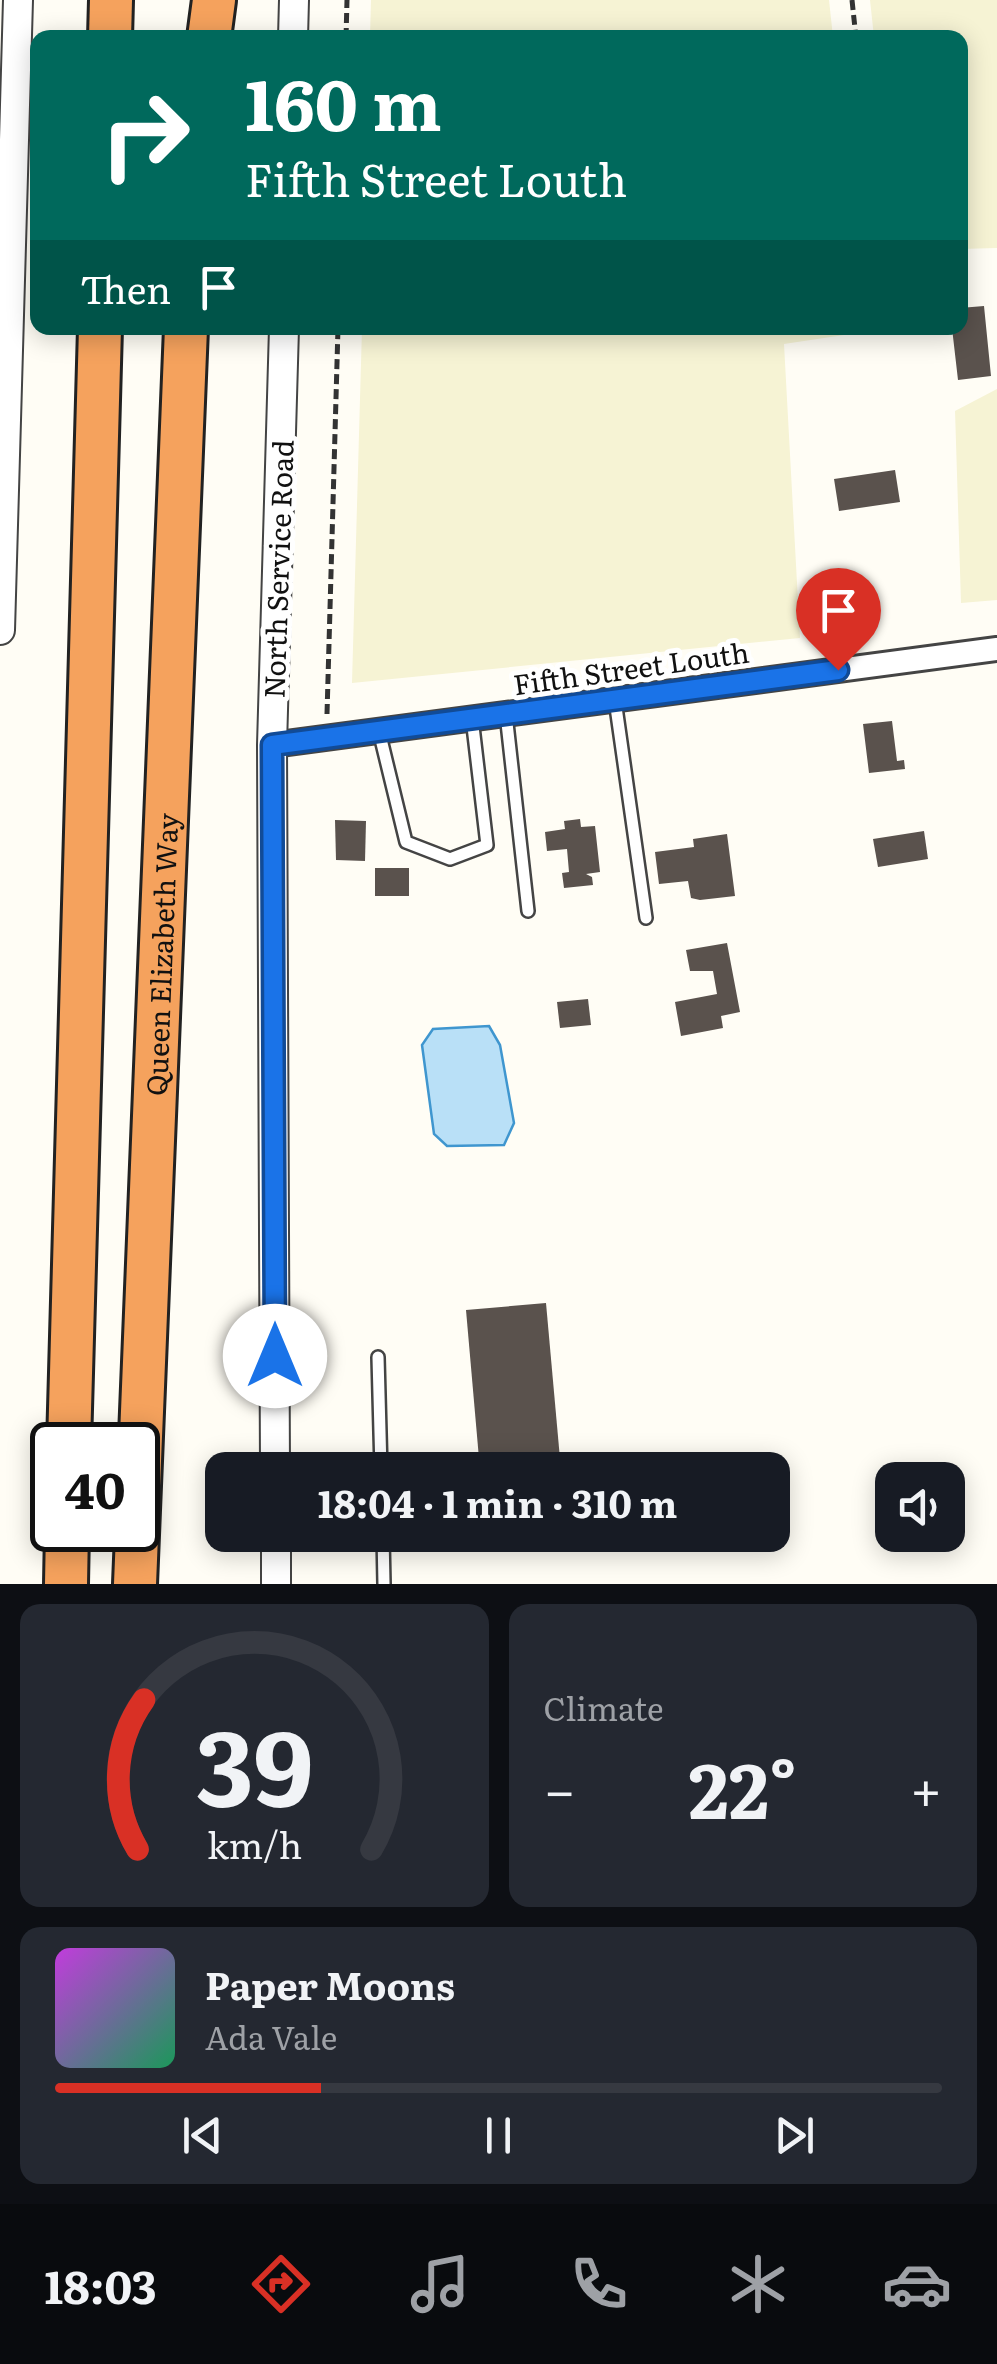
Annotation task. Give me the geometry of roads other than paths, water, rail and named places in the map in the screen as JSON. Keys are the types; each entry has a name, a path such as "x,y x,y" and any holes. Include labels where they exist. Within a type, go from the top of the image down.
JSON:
{"highway":[{"path":"110,30 111,0"},
{"path":"195,30 196,0"},
{"path":"211,30 214,0"},
{"path":"71,1422 100,335"},
{"name":"Queen Elizabeth Way","path":"142,1422 186,335"},
{"path":"66,1584 67,1552"},
{"name":"Queen Elizabeth Way","path":"139,1552 139,1584"}],"street":[{"path":"0,630 18,0"},
{"path":"293,30 294,0"},
{"name":"North Service Road","path":"275,1452 272,745 284,335"},
{"name":"Fifth Street Louth","path":"272,745 997,649"},
{"path":"276,1552 276,1584"}],"lane":[{"path":"616,700 646,918"},
{"path":"506,714 528,911"},
{"path":"379,731 406,842 450,859 487,845 472,718"},
{"path":"378,1357 381,1452"},
{"path":"383,1552 384,1584"}],"water":[{"path":"489,1026 500,1045 514,1123 504,1145 447,1146 434,1134 422,1045 433,1029"}]}
